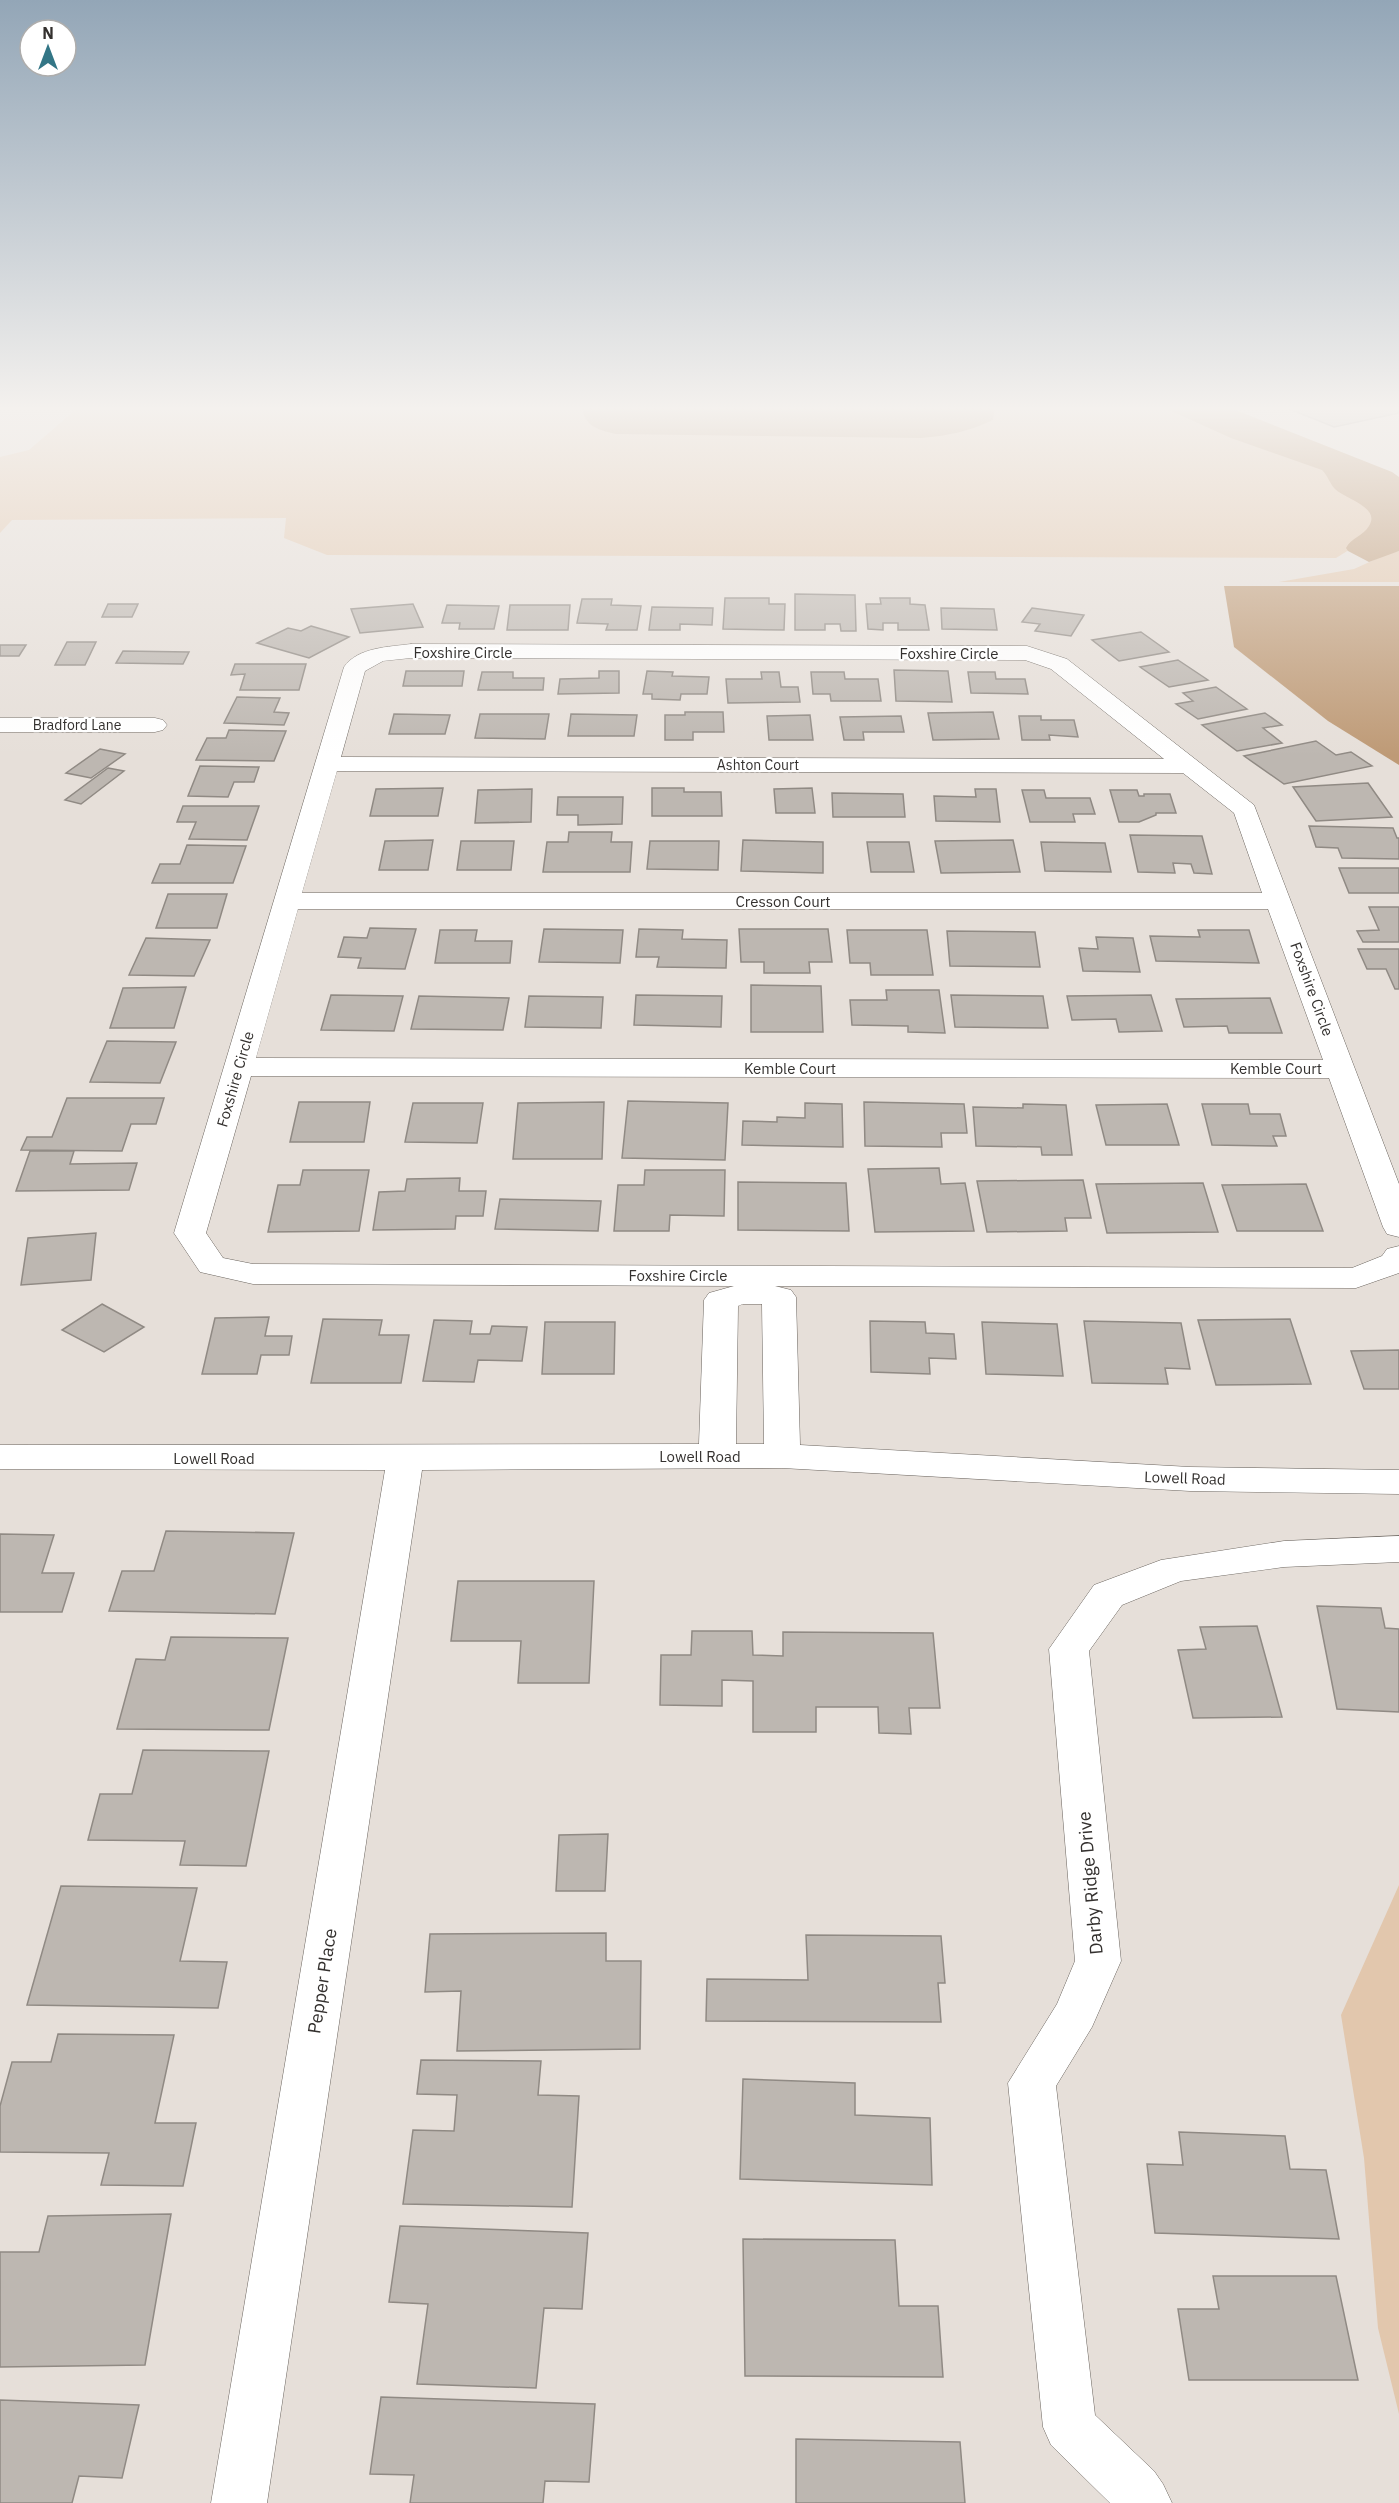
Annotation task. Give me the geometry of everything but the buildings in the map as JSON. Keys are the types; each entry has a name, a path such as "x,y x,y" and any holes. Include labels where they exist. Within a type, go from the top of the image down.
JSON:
{"street":[{"name":"Foxshire Circle","path":"1399,1227 1245,810 1059,664 1027,653 435,651 377,655 355,667 190,1233 212,1265 253,1274 751,1284 1356,1278 1395,1263 1399,1256"},
{"name":"Bradford Lane","path":"0,725 155,725"},
{"name":"Ashton Court","path":"326,764 1190,766"},
{"name":"Cresson Court","path":"286,901 1279,902"},
{"name":"Kemble Court","path":"238,1067 1341,1068"},
{"name":"Foxshire Circle","path":"751,1284 779,1297 782,1456"},
{"name":"Foxshire Circle","path":"717,1456 721,1300 738,1293 751,1284"},
{"name":"Lowell Road","path":"0,1457 782,1456 1190,1479 1399,1482"},
{"name":"Pepper Place","path":"239,2503 405,1458"},
{"name":"Darby Ridge Drive","path":"1144,2503 1135,2490 1070,2427 1032,2083 1076,2013 1098,1961 1069,1649 1108,1595 1175,1569 1284,1554 1399,1550"}],"shaded area":[{"path":"0,522 10,522 0,533"},
{"path":"286,522 1382,522 1386,527 1336,558 327,555 284,538"},
{"path":"1370,522 1399,522 1399,551 1369,562 1348,551 1346,548 1348,545 1369,526"},
{"path":"1399,551 1399,582 1279,582 1354,569"},
{"path":"1224,586 1399,586 1399,765 1328,721 1234,647"},
{"path":"1399,1885 1399,2414 1378,2328 1364,2158 1341,2015"}]}
